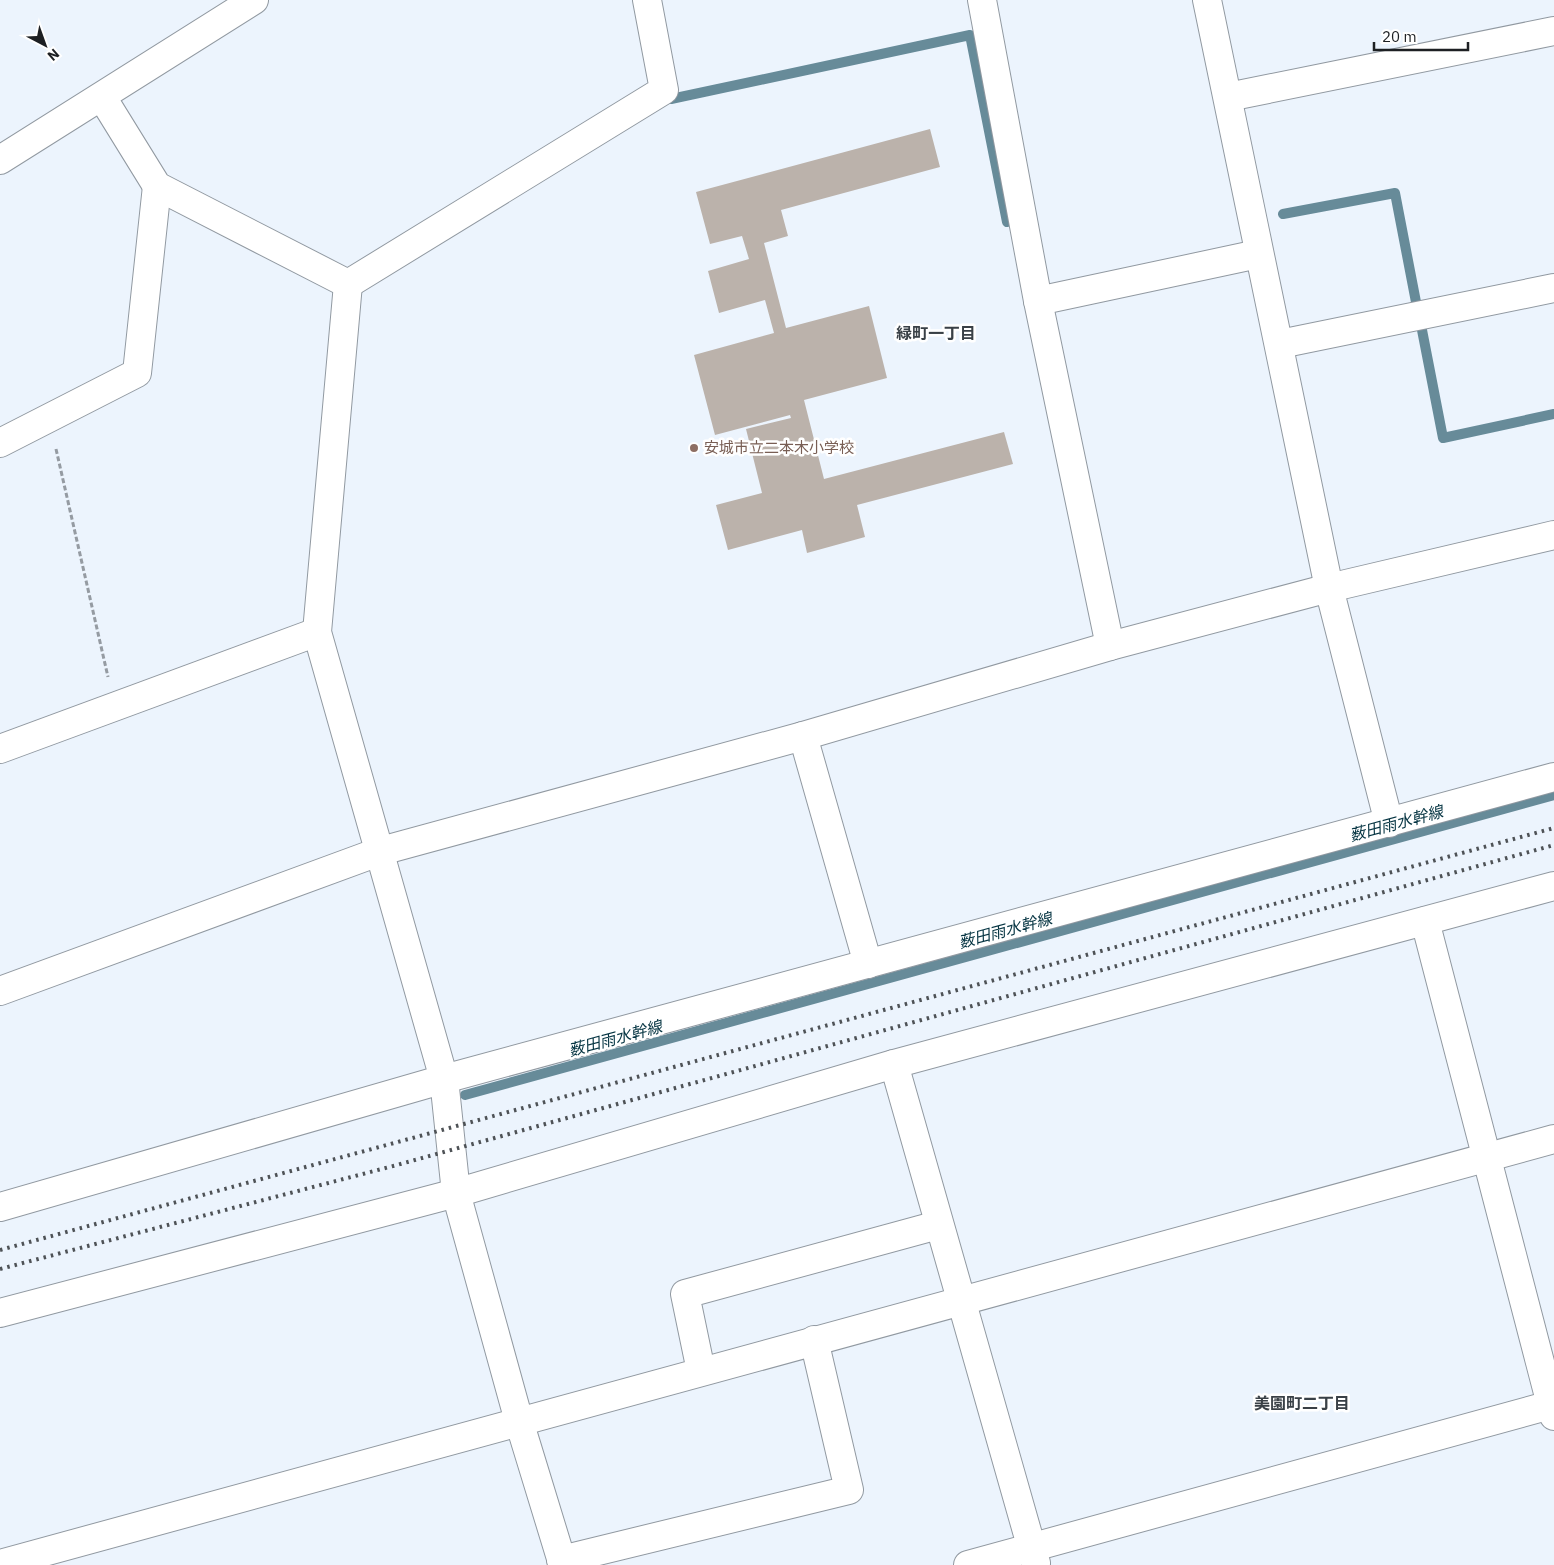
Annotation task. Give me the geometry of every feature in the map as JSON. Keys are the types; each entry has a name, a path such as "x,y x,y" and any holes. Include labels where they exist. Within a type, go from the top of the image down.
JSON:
{"street":[{"path":"0,160 254,0"},
{"path":"348,284 664,90 647,0"},
{"path":"982,0 1038,301 1110,646"},
{"path":"1207,0 1258,254 1280,344 1329,588 1389,823"},
{"path":"1228,97 1554,31"},
{"path":"102,97 157,186 348,284"},
{"path":"0,443 137,373 157,186"},
{"path":"1038,301 1258,254"},
{"path":"348,284 317,632 381,851 444,1079 456,1193 519,1421 562,1563 849,1490 814,1340"},
{"path":"1280,344 1554,288"},
{"path":"0,991 381,851 803,736 1110,646 1329,588 1554,535"},
{"path":"0,748 317,632"},
{"path":"803,736 868,964"},
{"path":"0,1207 444,1079 1554,777"},
{"path":"0,1313 456,1193 894,1064 1554,886"},
{"path":"968,1565 1034,1556 1553,1408 1424,921"},
{"path":"894,1064 938,1225 1034,1556"},
{"path":"7,1559 1554,1139"},
{"path":"701,1371 685,1294 938,1225"}],"path":[{"path":"49,418 115,706"}],"building":[{"path":"930,129 940,167 781,210 788,236 764,243 786,328 869,306 887,378 804,400 824,479 1004,432 1013,464 857,505 865,537 807,553 802,530 728,550 716,505 762,493 746,429 791,418 790,415 715,435 694,355 774,333 765,300 719,313 708,271 749,259 742,236 710,244 696,192"}],"waterway":[{"path":"671,99 970,35 1007,222"},
{"path":"1283,214 1395,193 1416,302"},
{"path":"1422,330 1443,438 1554,414"},
{"name":"薮田雨水幹線","path":"465,1095 1554,795"}],"railway":[{"path":"0,1250 1554,828"},
{"path":"0,1269 397,1165 1554,845"}],"place":[{"name":"安城市立二本木小学校","path":"694,448"}],"district":[{"name":"緑町一丁目","path":"936,333"},
{"name":"美園町二丁目","path":"1302,1403"}]}
